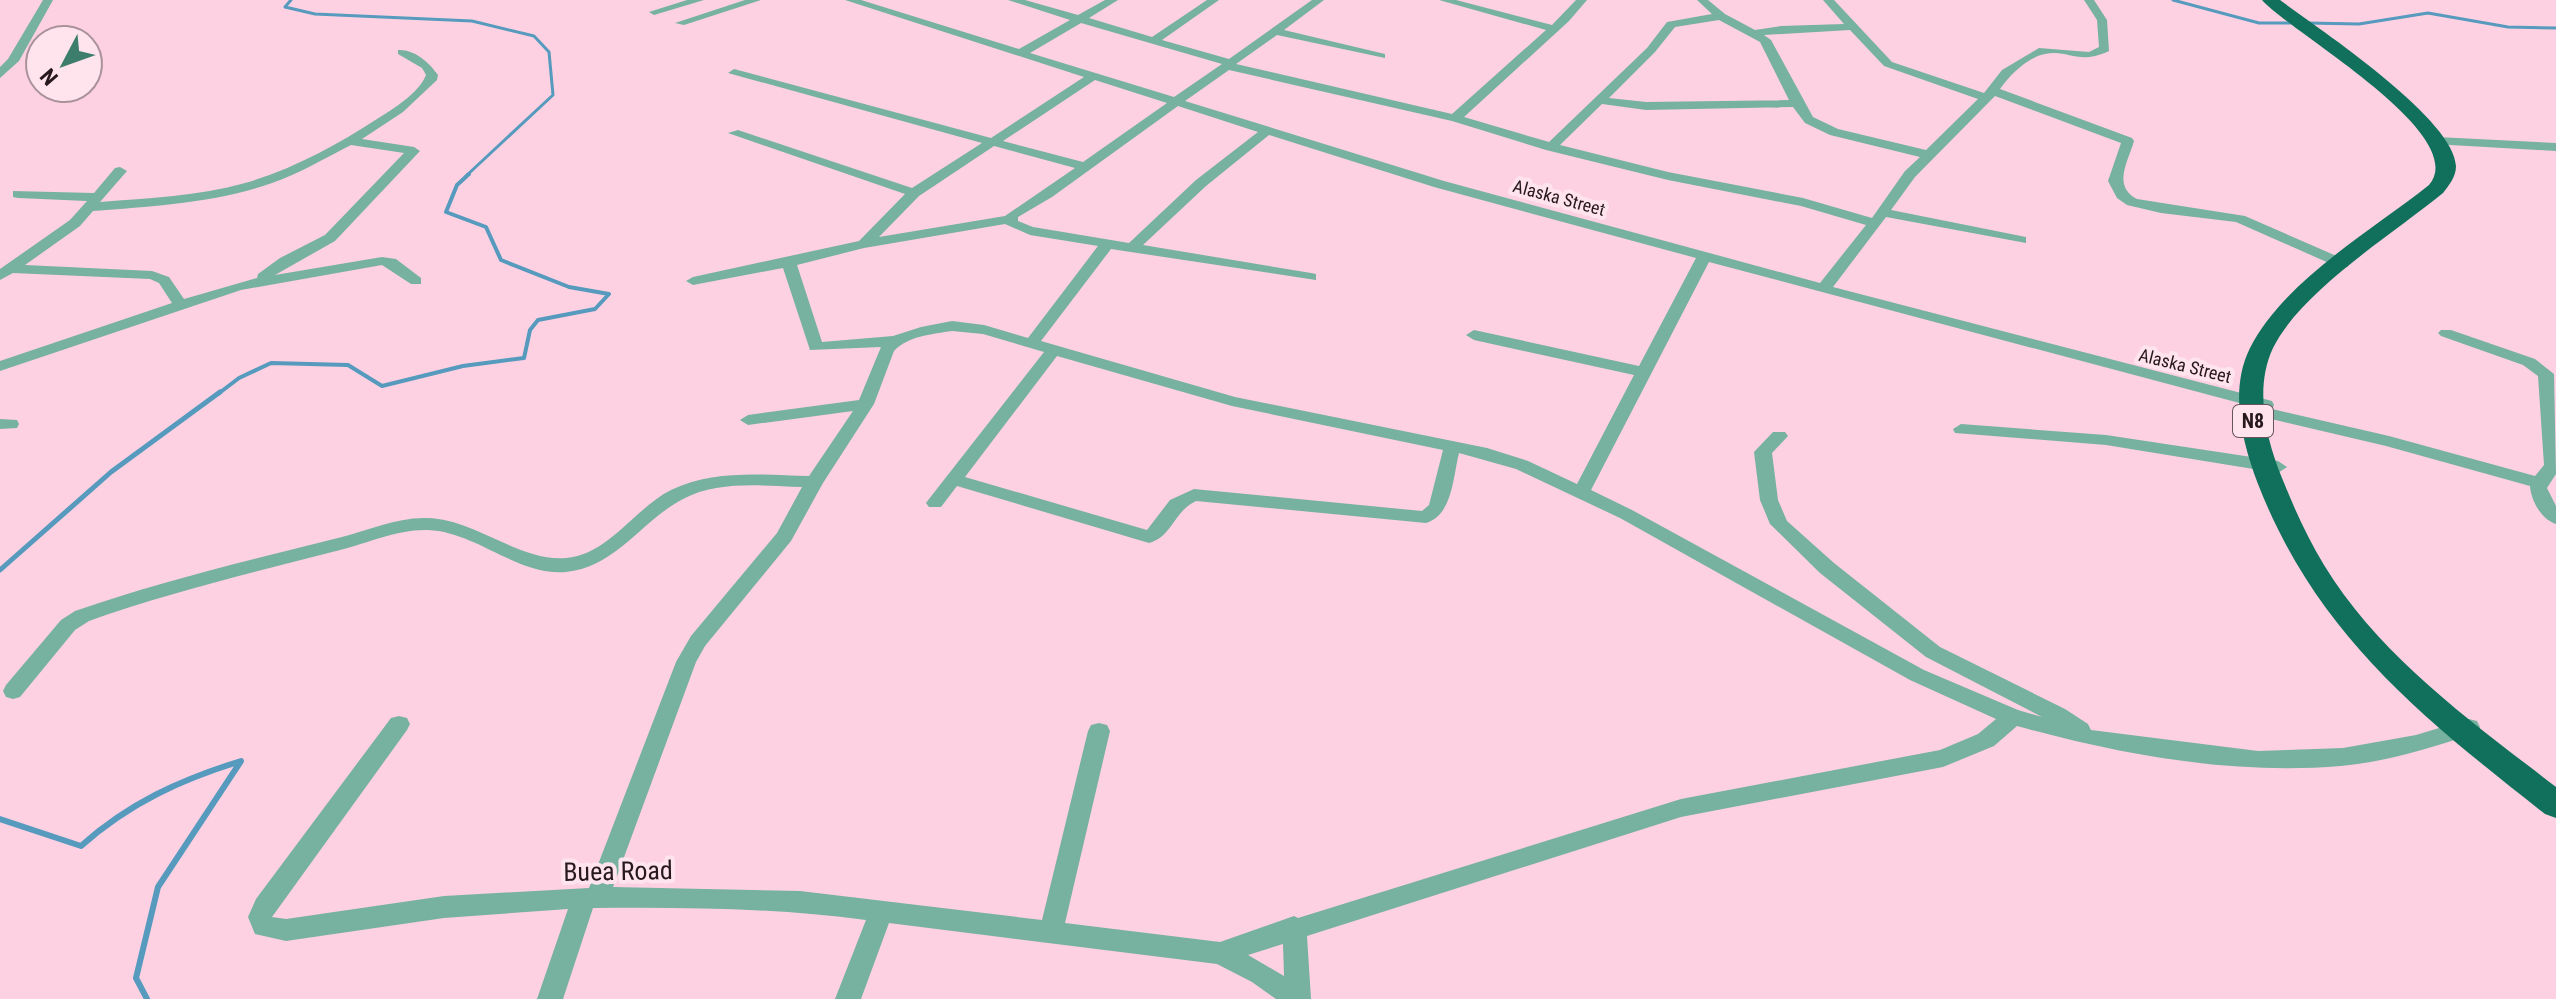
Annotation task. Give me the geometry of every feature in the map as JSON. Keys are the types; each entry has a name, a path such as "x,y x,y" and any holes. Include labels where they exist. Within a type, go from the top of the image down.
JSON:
{"highway":[{"path":"2272,0 2389,92 2443,141"},
{"name":"N8","path":"2443,141 2447,171 2444,180 2298,318 2274,355 2259,407 2255,437 2271,466 2288,525 2306,561 2370,648 2465,728 2555,791"},
{"name":"N8","path":"2259,407 2254,375 2260,350 2271,332 2304,296 2343,264 2391,232"}],"street":[{"path":"0,74 13,61 49,0"},
{"path":"654,12 699,0"},
{"path":"680,23 756,0"},
{"name":"Alaska Street","path":"850,0 1439,184 2539,483"},
{"path":"1013,0 1230,64 1455,118 1551,147 1668,176 1879,218 2021,240"},
{"path":"1021,53 1113,0"},
{"path":"1153,41 1214,0"},
{"path":"693,281 789,263 864,244 1010,219 1319,0"},
{"path":"1444,0 1554,29"},
{"path":"1455,118 1582,0"},
{"path":"1702,0 1721,16 1756,33 1770,47 1797,103 1809,120 1834,132 1929,155"},
{"path":"1828,0 1888,64 2128,141 2115,181 2120,195 2125,199 2145,205 2240,219 2343,264"},
{"path":"1823,289 1910,174 1989,94 2006,72 2043,50 2090,56 2105,49 2102,20 2089,0"},
{"path":"1551,147 1651,50 1671,24 1721,16"},
{"path":"1756,33 1781,29 1855,27"},
{"path":"1275,31 1381,56"},
{"path":"18,194 95,202 181,199 269,179 349,141 381,122 431,80 432,75 426,66 402,52"},
{"path":"734,73 1086,167"},
{"path":"864,244 914,193 1094,76"},
{"path":"1598,100 1646,106 1797,103"},
{"path":"1134,246 1201,183 1268,130"},
{"path":"734,133 914,193"},
{"path":"257,281 285,261 330,238 414,151 349,141"},
{"path":"2443,141 2556,147"},
{"path":"6,272 53,241 95,202 120,171"},
{"path":"1010,219 1012,224 1030,231 1311,277"},
{"path":"1032,343 1109,242"},
{"path":"1581,492 1705,256"},
{"path":"0,366 257,281 382,261 391,262 416,281"},
{"path":"789,263 816,347 895,341 926,330 952,326 984,330 1232,401 1452,446 1522,465 1581,492 1917,675 2013,717 2096,740 2258,760 2343,757 2416,744 2465,728"},
{"path":"6,272 152,275 164,280 181,305"},
{"path":"2446,333 2529,362 2546,374 2553,466 2539,483 2538,491 2541,500 2556,518"},
{"path":"1474,335 1643,372"},
{"path":"550,999 686,662 698,641 769,559 814,482 866,404 887,349 895,341"},
{"path":"935,503 1053,351"},
{"path":"748,420 866,404"},
{"path":"1961,429 2106,440 2271,466"},
{"path":"1779,436 1763,452 1769,500 1779,524 1827,568 1933,652 2058,715 2096,740"},
{"path":"953,479 1149,537 1157,533 1173,505 1194,495 1426,517 1437,508 1452,446"},
{"path":"13,691 68,625 82,616 232,569 425,524 464,530 541,563 563,566 605,553 661,504 701,485 724,480 814,482"},
{"path":"1220,953 1294,927 1681,808 1943,758 1986,740 2013,717"},
{"name":"Buea Road","path":"399,724 264,906 260,917 264,926 286,930 444,907 590,898 800,901 1220,953"},
{"path":"1051,932 1099,731"},
{"path":"848,999 881,912"},
{"path":"1294,927 1297,999"},
{"path":"1220,953 1261,974 1297,999"}],"waterway":[{"path":"291,0 285,7 315,14 472,21 534,36 549,52 553,95 466,176"},
{"path":"2173,0 2259,23 2293,23"},
{"path":"2307,23 2359,24 2428,13 2508,27 2556,28"},
{"path":"218,394 239,378 271,363 348,365 382,386 463,366 524,358 530,330 538,320 595,309 609,294 569,287 501,260 486,227 446,212 457,185 469,174"},
{"path":"0,570 111,472 220,392"},
{"path":"0,819 81,846 118,817 156,794 241,761 158,887 136,978 147,999"}]}
